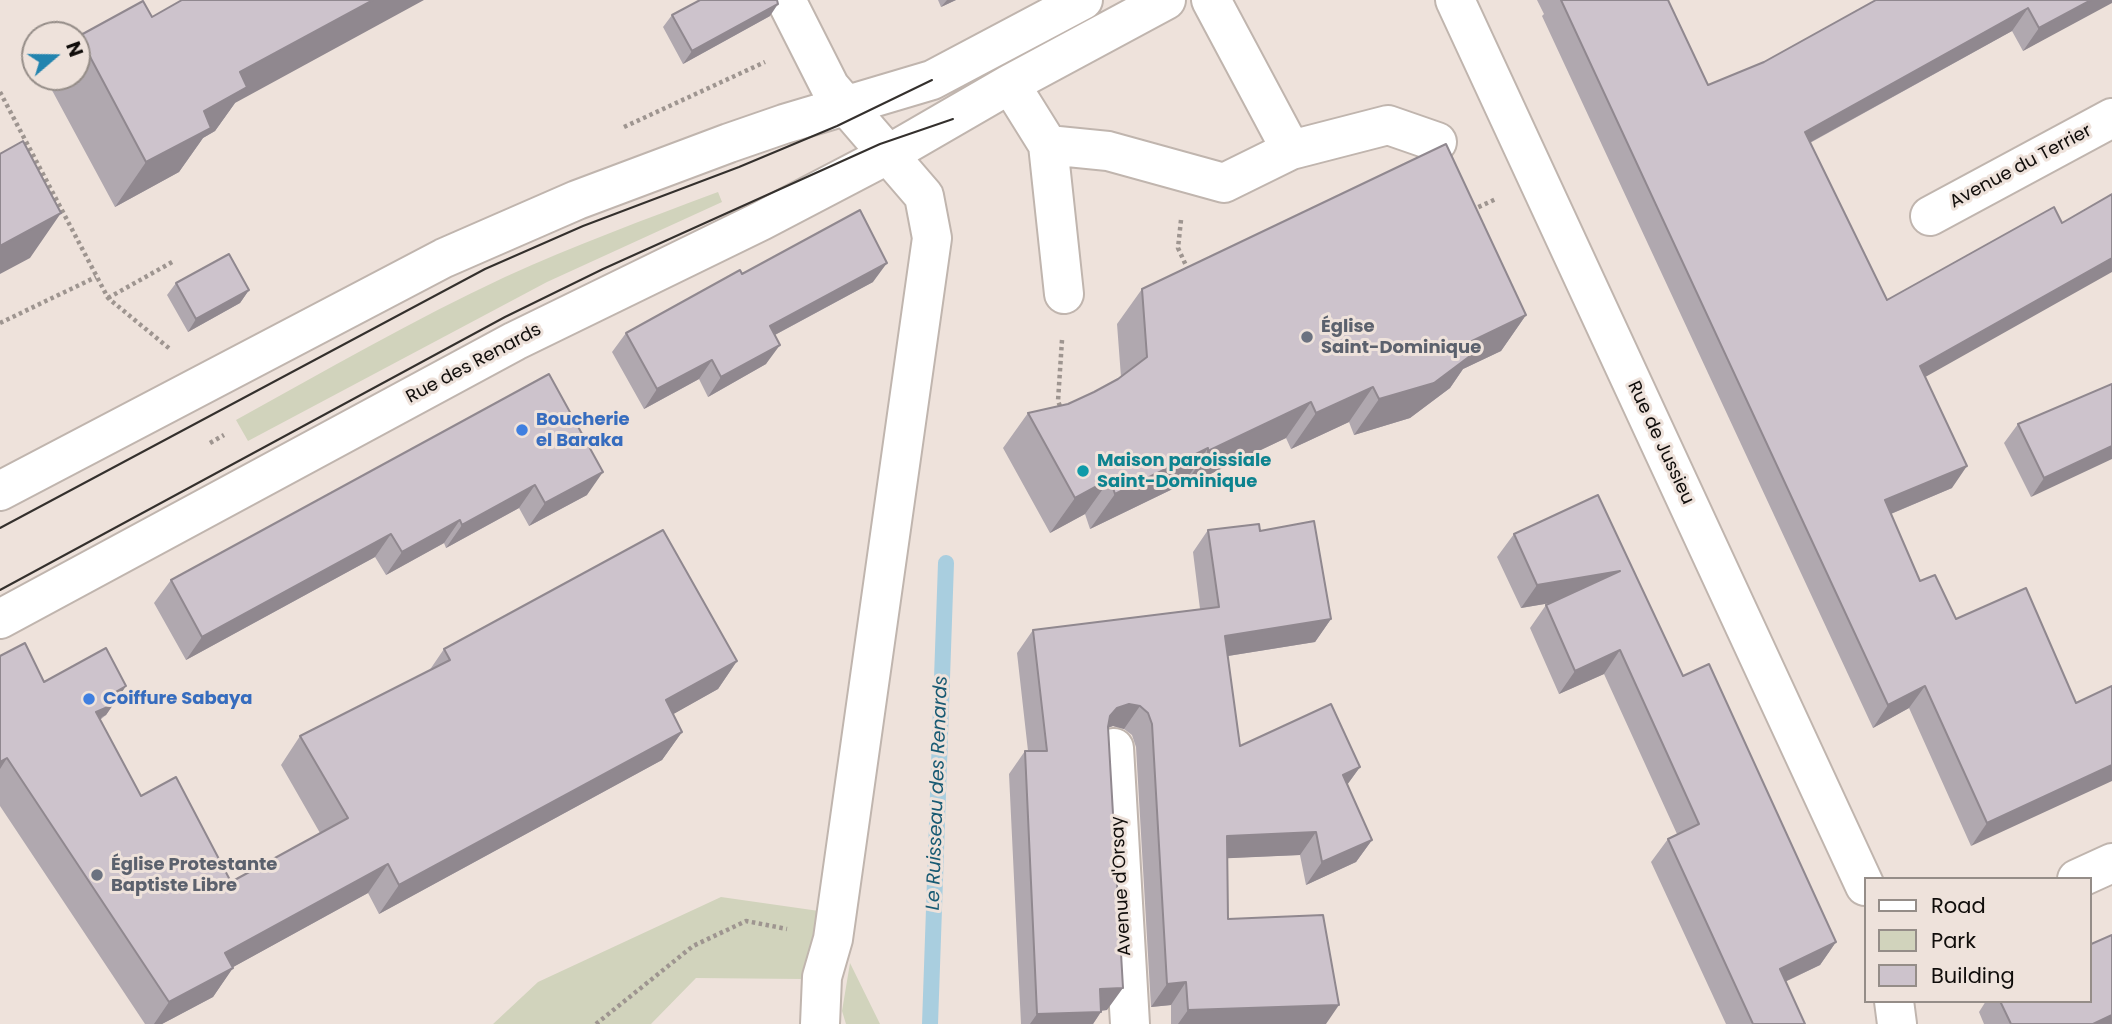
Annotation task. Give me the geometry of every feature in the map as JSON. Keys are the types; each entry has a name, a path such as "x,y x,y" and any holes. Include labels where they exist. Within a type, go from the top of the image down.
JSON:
{"street":[{"path":"786,0 830,87 924,196 932,238 833,939 822,977 820,1024"},
{"path":"0,491 444,258 577,200 729,143 932,80 1083,0"},
{"name":"Rue des Renards","path":"0,619 515,341 751,226 889,154 1010,84 1166,0"},
{"path":"1211,0 1290,150"},
{"name":"Rue de Jussieu","path":"1455,0 1864,884"},
{"path":"1010,84 1048,145 1064,294"},
{"name":"Avenue du Terrier","path":"1930,216 2112,118"},
{"path":"1048,145 1108,151 1224,183 1290,150 1388,125 1437,142"},
{"name":"Avenue d'Orsay","path":"1114,748 1130,1024"},
{"path":"2081,877 2112,863"},
{"path":"1894,1003 1897,1024"}],"path":[{"path":"0,92 108,298 177,355"},
{"path":"1466,213 1538,178"},
{"path":"1178,248 1192,277"},
{"path":"108,298 174,261"},
{"path":"0,323 96,276"},
{"path":"1064,294 1058,401 1065,418"},
{"path":"210,443 224,435"},
{"path":"596,1024 694,946 746,920 833,939"}],"green space":[{"path":"718,192 722,202 547,282 248,441 236,420 471,293 584,243"},
{"path":"721,897 826,912 803,979 696,978 651,1024 493,1024 538,982"},
{"path":"850,963 880,1024 846,1024 842,1011"}],"building":[{"path":"182,0 373,0 240,72 247,87 204,111 211,128 146,162 91,59 91,29 143,1 152,17"},
{"path":"700,0 777,0 778,4 692,51 672,15"},
{"path":"1561,0 1668,0 1708,85 1764,62 1876,0 2091,0 2039,28 2028,8 1805,132 1887,300 2054,207 2062,223 2112,194 2112,258 1920,366 1967,466 1885,500 1920,581 1935,575 1956,619 2026,588 2076,703 2112,686 2112,765 1987,823 1925,686 1888,705"},
{"path":"23,141 61,213 0,246 0,154"},
{"name":"Église Saint-Dominique","path":"1446,144 1526,315 1470,342 1474,353 1434,383 1379,399 1373,387 1316,413 1311,402 1208,451 1208,448 1115,494 1110,479 1075,498 1028,413 1068,404 1094,392 1118,379 1147,357 1142,289"},
{"path":"860,210 887,263 770,326 780,345 721,377 712,360 657,389 626,333 740,270 742,274"},
{"path":"229,254 249,290 196,319 176,283"},
{"path":"549,374 603,472 545,503 535,485 462,525 460,520 402,552 391,534 202,637 171,580"},
{"path":"2112,384 2112,446 2044,478 2018,424"},
{"path":"1598,495 1683,676 1709,664 1836,942 1780,969 1805,1024 1753,1024 1668,839 1699,824 1620,650 1575,671 1546,605 1620,571 1537,585 1514,534"},
{"path":"1314,521 1331,619 1225,636 1240,746 1331,704 1360,767 1343,775 1372,840 1322,862 1316,832 1227,836 1228,919 1323,915 1339,1005 1188,1010 1186,982 1167,984 1152,724 1148,713 1140,706 1129,704 1117,708 1110,716 1108,727 1123,988 1100,989 1101,1012 1037,1014 1025,751 1047,751 1033,630 1219,607 1208,530 1259,524 1260,531"},
{"path":"663,530 737,661 666,700 682,732 399,885 388,864 225,953 233,968 169,1002 7,758 0,762 0,656 25,643 44,682 106,648 126,686 105,698 110,706 96,712 141,796 176,777 231,882 348,818 300,736 450,660 444,649"},
{"path":"2112,935 2112,1015 2093,1024 2011,1024 2001,1003 2091,1003 2091,944"}],"waterway":[{"name":"Le Ruisseau des Renards","path":"930,1024 946,563"}],"tram line":[{"path":"0,528 485,269 583,226 739,167 837,126 932,80"},
{"path":"0,590 505,317 603,269 880,144 953,119"}],"place":[{"name":"Église Saint-Dominique","path":"1307,337"},
{"name":"Boucherie el Baraka","path":"522,430"},
{"name":"Maison paroissiale Saint-Dominique","path":"1083,471"},
{"name":"Coiffure Sabaya","path":"89,699"},
{"name":"Église Protestante Baptiste Libre","path":"97,875"}]}
